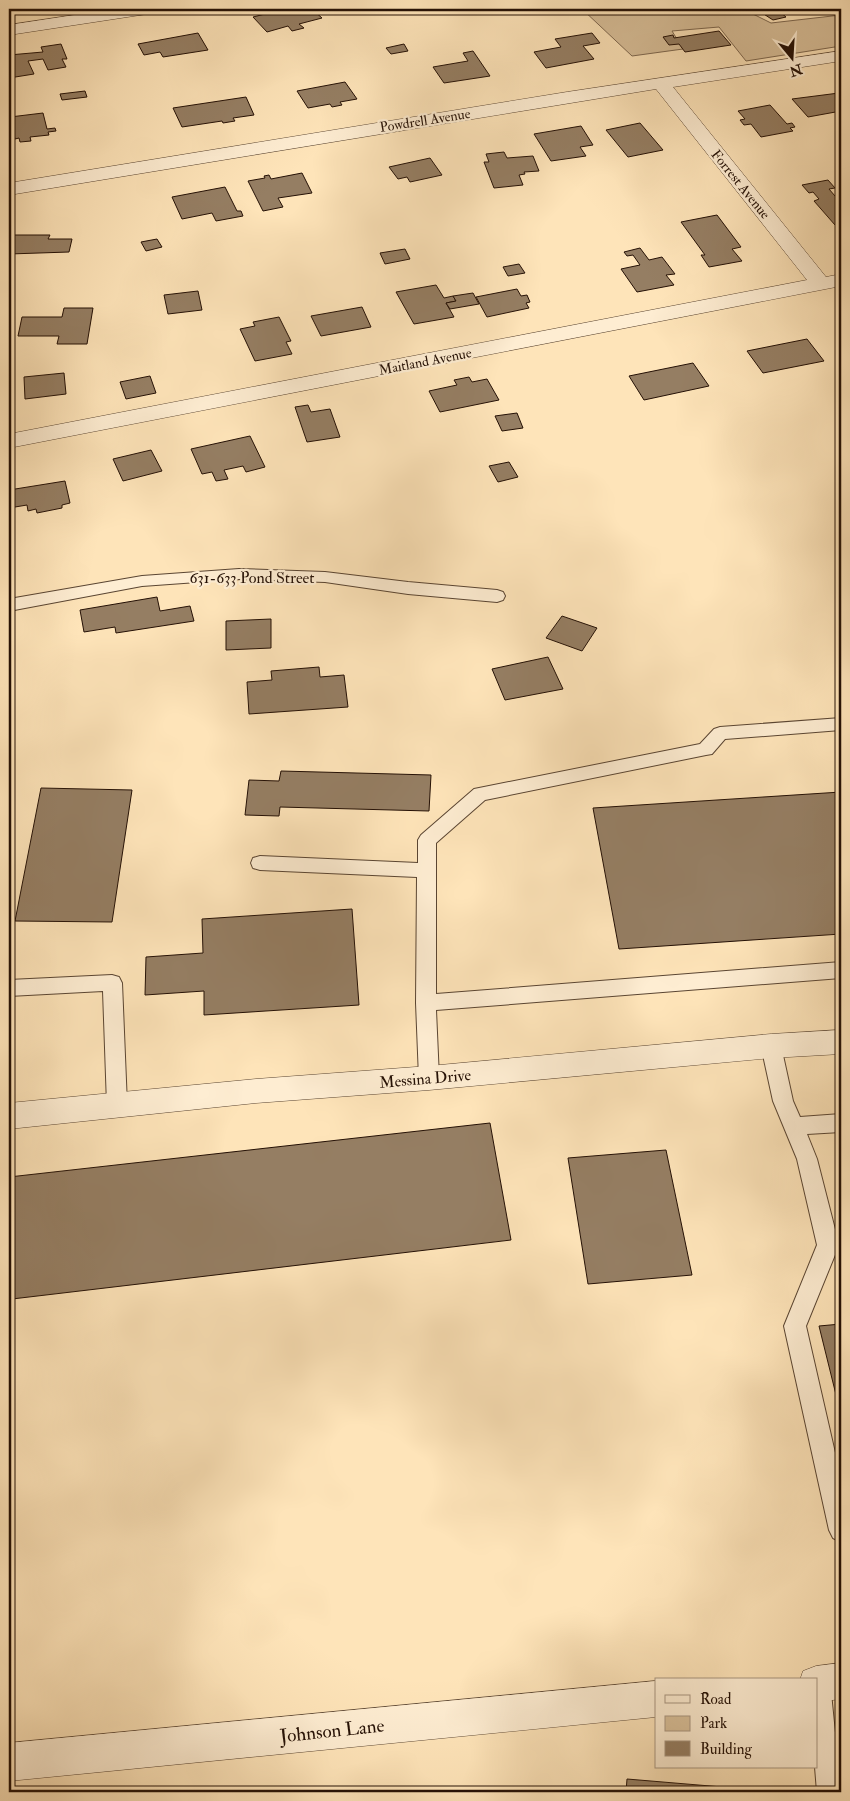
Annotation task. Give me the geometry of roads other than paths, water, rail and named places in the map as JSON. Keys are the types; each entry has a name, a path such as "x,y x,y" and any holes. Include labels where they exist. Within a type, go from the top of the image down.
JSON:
{"street":[{"path":"9,30 147,9"},
{"name":"Powdrell Avenue","path":"9,189 557,99 841,56"},
{"name":"Forrest Avenue","path":"661,84 831,282"},
{"name":"Maitland Avenue","path":"9,441 831,282"},
{"name":"Messina Drive","path":"9,1116 256,1091 429,1078 771,1046 841,1042"},
{"name":"Johnson Lane","path":"9,1762 655,1699"}],"lane":[{"name":"631-633 Pond Street","path":"9,605 142,581 231,574 325,577 408,588 497,596"},
{"path":"429,1078 426,1003 427,840 480,794 706,749 720,733 841,724"},
{"path":"260,863 427,870"},
{"path":"426,1003 841,970"},
{"path":"9,988 112,984 117,1105"},
{"path":"771,1046 783,1101 807,1159 828,1245 795,1326 841,1530"},
{"path":"794,1126 841,1122"},
{"path":"825,1683 830,1792"}]}
